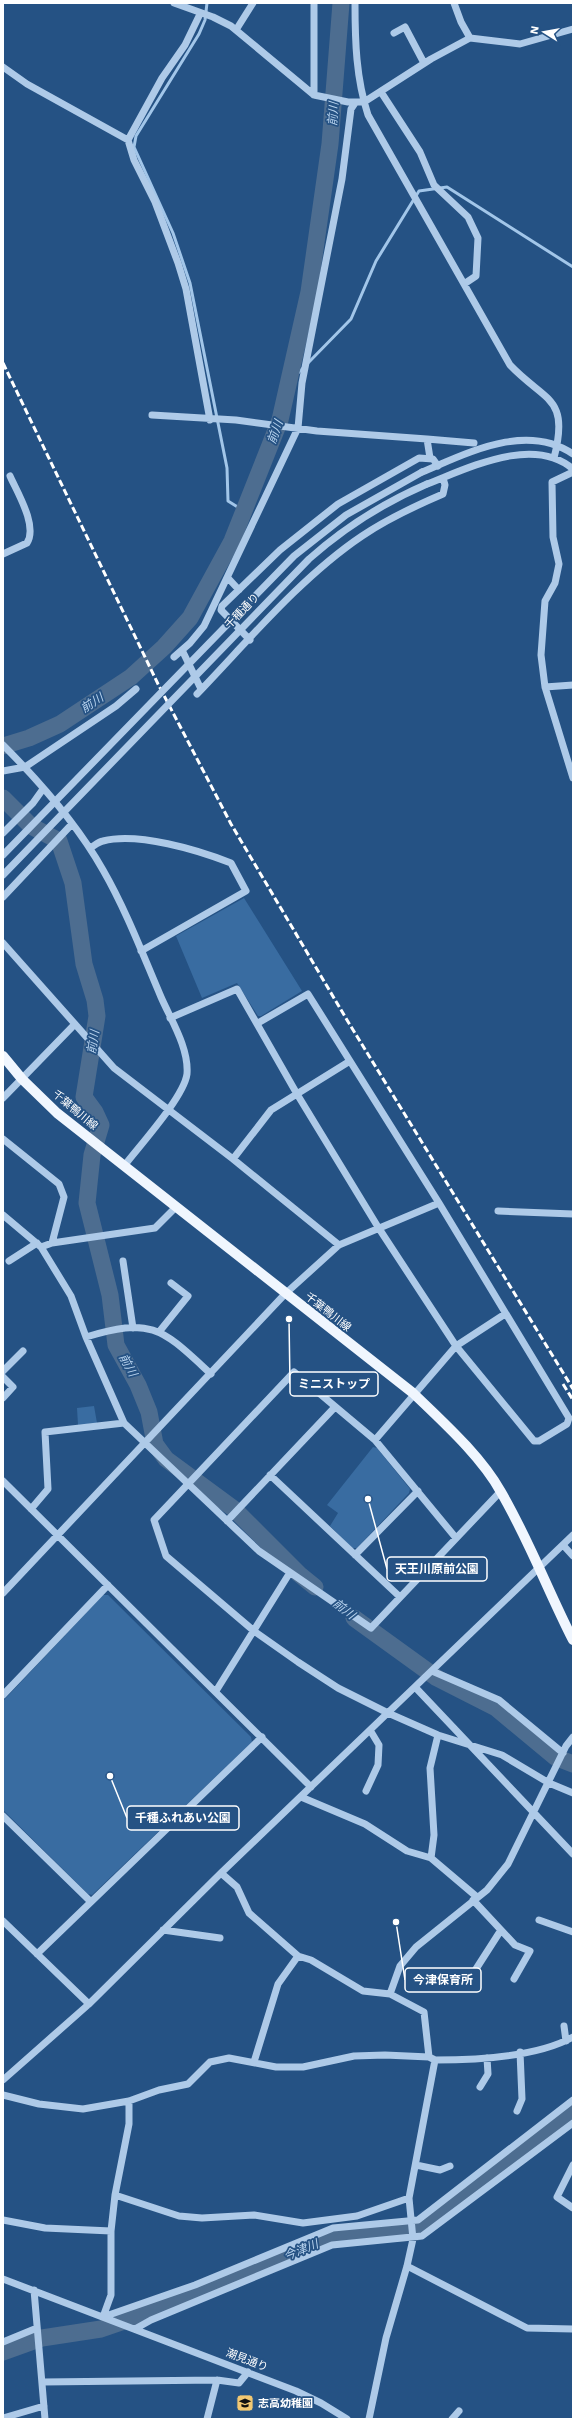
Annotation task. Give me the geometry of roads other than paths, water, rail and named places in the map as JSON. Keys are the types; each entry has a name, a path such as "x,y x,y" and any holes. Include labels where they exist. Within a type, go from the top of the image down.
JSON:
{"main road":[{"name":"千葉鴨川線","path":"3,1056 22,1079 57,1113 175,1208 413,1393 457,1435 501,1491 540,1568 573,1640"}],"street":[{"path":"174,3 183,5 200,14 209,16 236,30 314,94 351,103 365,101 424,63 470,38 520,44 573,29"},
{"path":"236,30 253,3"},
{"path":"314,3 314,94"},
{"path":"355,3 355,50 365,101 376,131 510,365 523,379 544,393 554,404 559,423 554,458 573,469"},
{"path":"454,3 461,22 470,38"},
{"path":"128,140 162,78 185,45 200,14"},
{"path":"394,33 405,27 424,63"},
{"path":"3,67 27,84 128,140 134,160 154,202 178,263 187,296 212,420"},
{"path":"381,92 420,152 434,185 468,217 478,238 479,259 476,276 464,284"},
{"path":"174,657 204,626 298,428 302,383 342,179 352,109 351,103"},
{"path":"152,415 474,443"},
{"path":"427,439 430,458"},
{"name":"千種通り","path":"3,855 294,556 346,515 422,472 514,440 528,440 557,445 573,454"},
{"name":"千種通り","path":"3,875 309,558 330,540 398,496 443,478 488,462 521,454 554,458"},
{"path":"250,640 221,610 224,602 240,590 280,550 338,504 419,458 433,458 438,466"},
{"path":"573,472 552,482 553,537 559,564 555,583 544,600 541,655 545,687 573,778"},
{"path":"3,554 27,543 31,530 26,511 10,476"},
{"path":"182,650 199,692 333,557 389,520 443,494 443,478"},
{"path":"228,578 240,590"},
{"path":"545,687 573,685"},
{"path":"3,771 25,767 116,706 136,689"},
{"path":"3,745 25,767 90,848 109,881 185,1054 187,1074 179,1094 124,1166"},
{"path":"3,833 33,803 43,789"},
{"path":"3,897 72,824"},
{"path":"90,848 101,841 122,839 182,847 231,863 246,891 141,951"},
{"path":"3,943 114,1068 233,1159 339,1245"},
{"path":"170,1018 237,989 258,1023 297,1094 378,1227 456,1346 534,1441 538,1441 567,1424 568,1418 440,1203 308,994 258,1023"},
{"path":"3,1098 75,1024"},
{"path":"233,1159 271,1110 350,1061"},
{"path":"3,1140 59,1184 64,1197 52,1244"},
{"path":"3,1593 286,1294 339,1245 378,1227 440,1203"},
{"path":"9,1261 39,1245 155,1228 175,1208"},
{"path":"498,1211 573,1214"},
{"path":"3,1215 39,1245 71,1296 86,1337 124,1423 259,1551 290,1574 371,1628 501,1491"},
{"path":"123,1261 133,1328"},
{"path":"159,1332 188,1296 171,1282"},
{"path":"374,1440 413,1393 456,1346 505,1314"},
{"path":"86,1337 108,1330 133,1328 159,1332 170,1337 210,1374"},
{"path":"3,1371 22,1351"},
{"path":"456,1538 374,1440 294,1372 154,1520 166,1556 254,1630 298,1662 338,1688 388,1713 438,1735 471,1747 502,1755 550,1783 573,1793"},
{"path":"3,1377 13,1387 3,1398"},
{"path":"227,1520 335,1407"},
{"path":"31,1509 48,1489 45,1432 124,1423"},
{"path":"270,1475 400,1597"},
{"path":"5,1486 58,1535 311,1787"},
{"path":"355,1555 418,1491"},
{"path":"3,2080 89,2004 221,1873 573,1535"},
{"path":"563,1545 573,1556"},
{"path":"216,1691 290,1574"},
{"path":"4,1690 108,1585"},
{"path":"432,1671 499,1700 563,1753"},
{"path":"415,1687 573,1854"},
{"path":"366,1790 378,1765 379,1745 370,1730"},
{"path":"431,1858 434,1835 430,1768 438,1735"},
{"path":"37,1954 90,1901 262,1737"},
{"path":"390,1994 400,1966 412,1952 487,1890 508,1864 533,1813 550,1783 563,1753 571,1744 573,1737"},
{"path":"301,1796 366,1824 407,1851 431,1858 475,1899 515,1944 530,1951 514,1979"},
{"path":"3,1816 90,1901"},
{"path":"221,1873 237,1886 248,1913 298,1956 311,1960 363,1992 390,1994 424,2012 432,2058 410,2198 412,2239 407,2266 386,2338 369,2419"},
{"path":"539,1920 573,1932"},
{"path":"3,1921 89,2004"},
{"path":"163,1930 220,1938"},
{"path":"476,1969 501,1930"},
{"path":"254,2062 278,1984 298,1956"},
{"path":"564,2026 566,2041"},
{"path":"3,2095 40,2104 83,2109 129,2101 158,2090 188,2084 210,2062 228,2058 276,2067 303,2067 354,2056 385,2055 432,2058 486,2058 566,2041 573,2037"},
{"path":"516,2111 522,2099 520,2052"},
{"path":"480,2087 488,2074 486,2058"},
{"path":"3,2279 104,2317 195,2286 301,2240 334,2228 362,2224 411,2222 418,2220 573,2100"},
{"path":"104,2317 111,2295 111,2231 115,2195 129,2124 129,2101"},
{"path":"135,2329 151,2320 332,2245 362,2241 412,2239 422,2236 573,2123"},
{"path":"573,2164 557,2198 573,2208"},
{"path":"416,2165 440,2170 450,2166"},
{"path":"115,2195 179,2216 202,2218 254,2215 303,2223 357,2216 410,2198"},
{"path":"3,2220 45,2228 111,2231"},
{"path":"407,2266 527,2328 573,2329"},
{"path":"34,2290 45,2419"},
{"name":"潮見通り","path":"104,2317 248,2372 321,2402 347,2419"},
{"path":"3,2342 37,2328"},
{"path":"43,2382 217,2380 239,2383 248,2372"},
{"path":"207,2419 217,2380"},
{"path":"3,2418 44,2406"},
{"path":"452,2419 459,2411"}],"waterway":[{"path":"207,3 205,20 199,34 136,136 134,147 173,233 190,283 227,468 228,501 244,511"},
{"name":"前川","path":"3,746 29,738 60,724 131,677 164,647 190,618 232,541 280,420 309,292 330,144 341,3"},
{"path":"308,363 351,319 376,261 419,191 447,187 573,267"},
{"path":"289,382 304,367"},
{"name":"前川","path":"3,798 31,826 59,841 73,883 84,964 95,1000 97,1016 84,1097 95,1112 101,1125 92,1155 87,1203 110,1295 116,1345 138,1385 149,1412 155,1444 166,1459 234,1509 299,1574 315,1587"},
{"name":"前川","path":"354,1618 437,1678 496,1708 555,1757 573,1764"},
{"name":"今津川","path":"3,2352 42,2338 101,2329 136,2317 334,2237 417,2232 573,2111"}],"railway":[{"path":"3,363 158,684 231,824 347,1020 573,1389"},
{"path":"563,1384 573,1400"}],"place":[{"name":"ミニストップ","path":"289,1319"},
{"name":"天王川原前公園","path":"368,1499"},
{"name":"千種ふれあい公園","path":"110,1776"},
{"name":"今津保育所","path":"396,1922"},
{"name":"志高幼稚園","path":"245,2403"}]}
